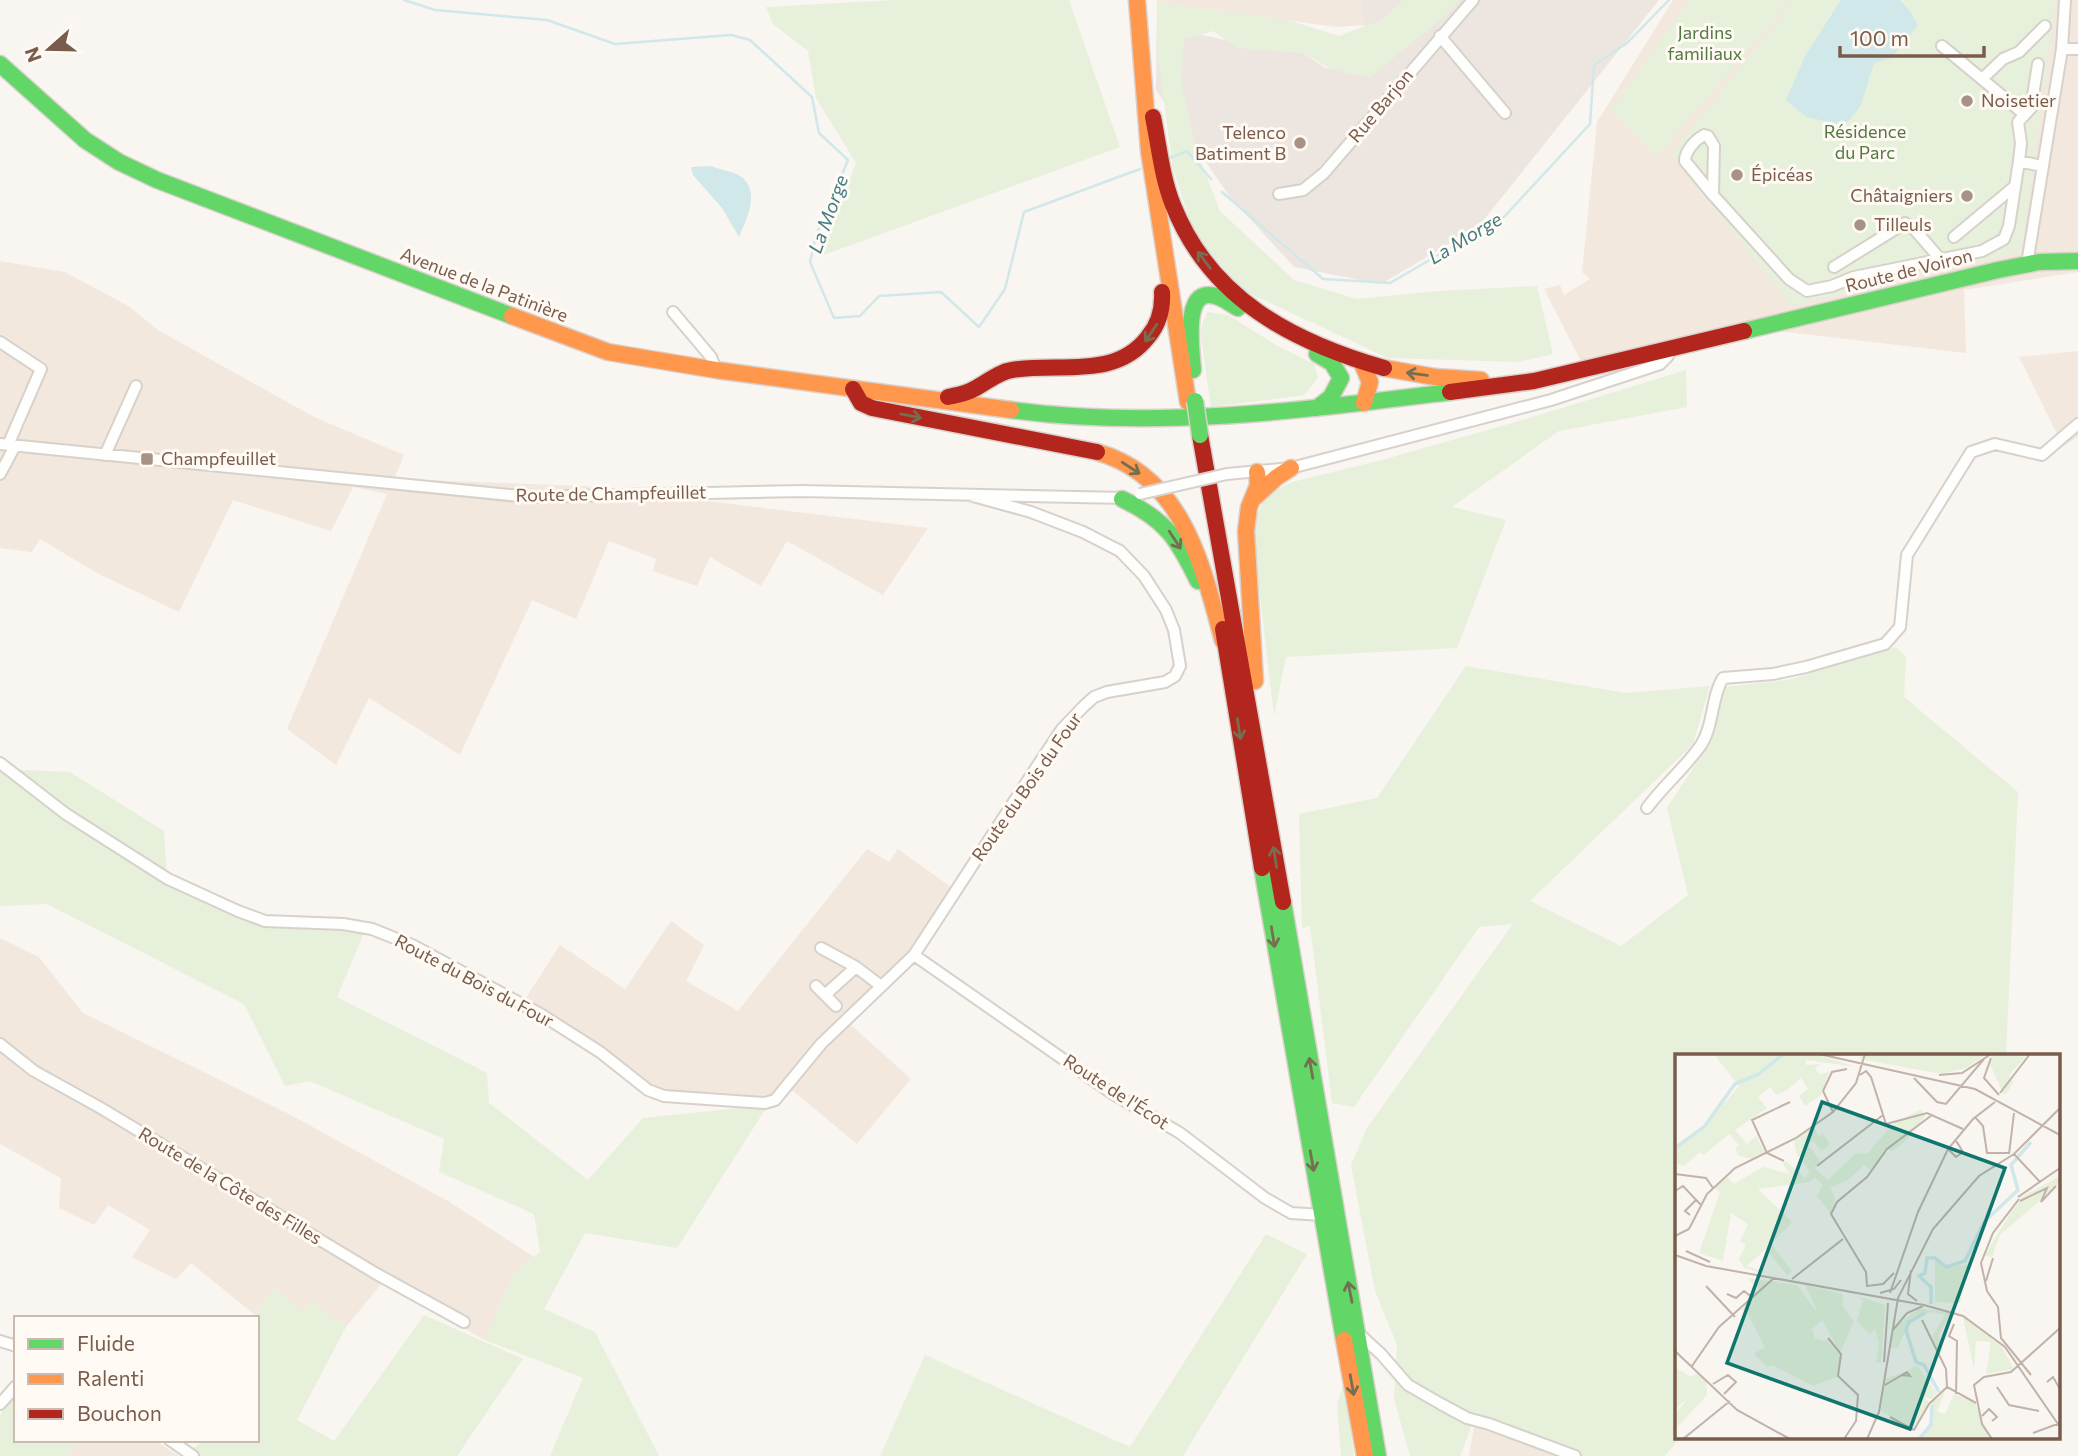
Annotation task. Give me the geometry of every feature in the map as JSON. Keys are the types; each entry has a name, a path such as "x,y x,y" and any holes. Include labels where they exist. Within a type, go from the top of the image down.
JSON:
{"main road":[{"path":"1137,0 1139,50 1158,218 1189,407 1197,435 1264,789 1378,1456"},
{"path":"1144,0 1153,117 1189,407"},
{"name":"Avenue de la Patinière","path":"0,64 85,140 119,162 157,180 608,352 716,370 1049,415 1189,407 1317,408 1534,381"},
{"path":"1153,117 1174,207 1203,260 1235,295 1266,319 1300,338 1361,361 1414,374 1473,380 1534,381"},
{"path":"933,400 970,392 1010,370 1097,366 1127,356 1149,339 1163,306 1158,218"},
{"name":"Route de Voiron","path":"1534,381 2027,264 2078,261"},
{"path":"1189,407 1190,311 1195,301 1206,294 1215,294 1273,331 1331,361 1340,378 1331,397 1317,408"},
{"path":"1361,361 1370,380 1371,391 1364,403"},
{"path":"999,374 994,384 996,396 1003,409"},
{"path":"853,389 861,403 872,408 1085,449 1115,458 1136,470 1166,497 1180,515 1206,573 1228,662"},
{"path":"1197,435 1228,662 1284,1002 1365,1456"},
{"path":"1253,500 1268,484 1291,468"},
{"path":"1257,472 1258,485 1246,531 1264,789"},
{"path":"1122,499 1151,513 1171,533 1196,576 1218,626"}],"street":[{"name":"Rue Barjon","path":"1279,194 1303,190 1324,173 1473,0"},
{"path":"2027,264 2062,49 2065,0"},
{"path":"1982,79 2003,59 2019,52 2045,26"},
{"path":"1440,36 1505,113"},
{"path":"1942,46 2024,114"},
{"path":"2062,49 2078,49"},
{"path":"1713,195 1714,146 1708,136 1704,135 1697,139 1685,155 1685,162 1713,195 1789,279 1807,291 1832,286 1854,277 1982,251 2004,239 2009,226 2021,143 2018,122 2032,108 2038,64"},
{"path":"2019,162 2042,166"},
{"path":"1955,237 2015,186"},
{"path":"1834,267 1905,223 1915,230 1941,260"},
{"path":"673,312 712,357 716,370"},
{"path":"0,342 41,369 8,445 0,474"},
{"name":"Route de Champfeuillet","path":"8,445 529,497 801,491 1122,499 1227,474 1291,468 1564,397 1660,364 1668,356 1668,350"},
{"path":"105,455 136,386"},
{"path":"1647,808 1702,744 1713,717 1723,678 1784,672 1885,644 1900,627 1907,555 1970,452 1995,444 2042,455 2078,424"},
{"name":"Route du Bois du Four","path":"0,763 66,814 168,879 265,921 343,924 372,929 412,944 542,1014 600,1052 648,1090 664,1096 765,1103 775,1100 821,1044 914,955 1062,729 1094,697 1107,692 1165,682 1175,676 1180,666 1174,630 1166,610 1144,576 1120,551 1083,532 1031,512 973,496"},
{"path":"821,948 856,967 881,986"},
{"name":"Route de l'Écot","path":"914,955 1113,1094 1180,1133 1265,1198 1291,1213 1322,1215"},
{"path":"826,994 856,967"},
{"path":"816,986 836,1006"},
{"name":"Route de la Côte des Filles","path":"0,1044 34,1071 99,1107 375,1273 464,1322"},
{"path":"1358,1333 1408,1385 1467,1418 1489,1424 1554,1452 1575,1456"},
{"path":"0,1404 14,1388"},
{"path":"173,1442 193,1456"}],"shaded area":[{"path":"1156,0 1360,0 1364,25 1336,27"},
{"path":"1360,0 1659,0 1479,226 1381,284 1294,267 1230,197 1156,90 1157,2 1175,29 1234,42 1290,45 1326,68 1353,68 1370,63"},
{"path":"1673,0 2078,0 2078,272 1964,290 1966,353 1734,326 1584,367 1544,289 1560,285 1564,295 1590,279 1582,272 1597,122"},
{"path":"0,261 65,272 130,307 158,330 314,417 404,455 394,479 584,486 928,528 883,595 787,541 761,586 710,557 697,586 653,571 656,559 609,541 576,619 532,600 460,755 369,698 336,765 287,729 387,494 353,487 331,531 233,500 179,612 99,574 40,539 32,552 0,548"},
{"path":"2078,351 2078,437 2063,446 2019,357"},
{"path":"867,849 889,862 898,849 951,887 938,921 905,970 850,1024 911,1079 857,1144 793,1091 752,1099 671,1092 648,1083 588,1038 524,1001 560,945 625,989 671,921 704,945 686,981 738,1011"},
{"path":"0,938 39,957 83,1013 287,1113 448,1201 534,1257 514,1274 485,1340 382,1283 346,1327 312,1302 303,1311 273,1289 255,1315 191,1263 176,1279 132,1257 150,1230 108,1205 94,1225 59,1208 61,1178 0,1144"},
{"path":"1476,1414 1591,1456 1469,1456"},
{"path":"76,1442 157,1442 179,1456 66,1456"}],"green space":[{"path":"895,0 1069,0 1120,147 821,256 856,163 816,98 808,51 773,24 766,7"},
{"path":"1403,0 1459,0 1453,9 1369,78 1331,69 1303,53 1238,48 1213,31 1184,40 1181,82 1197,152 1220,211 1294,280 1357,299 1438,291 1537,286 1553,354 1518,362 1388,358 1242,290 1195,235 1173,169 1158,57 1157,2 1288,20 1339,36 1381,20"},
{"name":"Jardins familiaux","path":"1690,0 1792,0 1657,156 1611,110"},
{"name":"Résidence du Parc","path":"1794,0 2056,0 2021,252 1792,306 1671,155"},
{"path":"1207,312 1228,315 1276,345 1314,364 1318,378 1304,395 1211,407 1200,330"},
{"path":"1686,370 1687,407 1559,431 1452,507 1506,520 1457,648 1286,657 1274,716 1252,527 1266,495 1292,482 1382,460"},
{"path":"1896,647 1906,657 1904,697 2018,792 2006,1054 1675,1054 1675,1438 1680,1438 1665,1456 1591,1456 1476,1414 1460,1456 1410,1456 1394,1399 1397,1345 1375,1291 1351,1165 1367,1128 1513,924 1479,927 1354,1107 1332,1103 1310,926 1302,928 1299,814 1377,798 1466,666 1626,693 1710,686 1693,744 1530,901 1621,946 1688,895 1667,808 1707,747 1725,687 1788,680"},
{"path":"0,769 70,772 164,831 167,882 265,916 364,933 337,997 487,1073 489,1103 588,1180 643,1118 768,1105 677,1248 585,1233 544,1309 595,1332 659,1456 550,1456 583,1378 485,1340 514,1274 540,1252 534,1214 439,1172 444,1139 310,1081 285,1086 244,1004 47,904 0,906"},
{"path":"1266,1234 1307,1254 1183,1456 880,1456 925,1355 1130,1447"},
{"path":"273,1289 303,1311 312,1301 346,1327 297,1420 334,1441 424,1315 523,1359 457,1456 200,1456 191,1450 201,1442 259,1442 259,1316 254,1316"},
{"path":"1344,1383 1354,1456 1341,1456 1337,1404"},
{"path":"14,1398 14,1442 76,1442 66,1456 0,1456 0,1415"}],"water":[{"path":"1841,0 1900,0 1918,25 1892,58 1874,63 1860,107 1845,125 1806,117 1786,100 1805,56"},
{"path":"711,166 740,176 748,184 751,192 750,207 739,237 722,208 693,175 691,167"}],"waterway":[{"name":"La Morge","path":"404,0 435,10 547,20 615,44 731,35 750,40 812,97 819,133 848,160 816,236 810,262 834,318 860,316 879,296 941,292 979,327 1005,289 1024,212 1140,169"},
{"name":"La Morge","path":"1222,192 1323,279 1390,283 1504,217 1590,124 1594,65 1627,43 1669,0"},
{"name":"La Morge","path":"1167,159 1187,151 1211,179"}],"traffic: fast":[{"path":"0,64 85,140 119,162 157,180 512,316"},
{"path":"1744,331 1998,270 2039,262 2078,261"},
{"path":"1193,370 1192,315 1200,298 1208,295 1220,297 1238,308"},
{"path":"1317,354 1332,363 1341,378 1331,397 1317,408"},
{"path":"1011,410 1066,416 1176,418 1286,411 1450,392"},
{"path":"1195,401 1200,435"},
{"path":"1122,499 1149,515 1169,532 1198,581"},
{"path":"1262,868 1344,1340"},
{"path":"1283,902 1378,1456"}],"traffic: slow":[{"path":"1137,0 1149,151 1188,402"},
{"path":"512,316 608,352 716,370 1011,410"},
{"path":"1361,361 1370,382 1364,403"},
{"path":"1384,368 1435,377 1481,380"},
{"path":"1097,452 1127,464 1150,481 1170,503 1197,554 1223,641"},
{"path":"1255,497 1291,468"},
{"path":"1255,681 1246,531 1249,507 1258,485 1257,472"},
{"path":"1344,1340 1365,1456"}],"traffic: jam":[{"path":"1153,117 1163,173 1173,205 1189,238 1209,266 1232,291 1287,330 1318,345 1384,368"},
{"path":"948,397 968,392 1007,371 1085,367 1119,359 1135,350 1152,332 1160,316 1162,292"},
{"path":"1450,392 1534,381 1744,331"},
{"path":"853,389 861,403 872,408 1097,452"},
{"path":"1200,435 1283,902"},
{"path":"1223,629 1262,868"}],"place":[{"name":"Noisetier","path":"1967,101"},
{"name":"Telenco Batiment B","path":"1300,143"},
{"name":"Épicéas","path":"1737,175"},
{"name":"Châtaigniers","path":"1967,196"},
{"name":"Tilleuls","path":"1860,225"},
{"name":"Champfeuillet","path":"147,459"}]}
